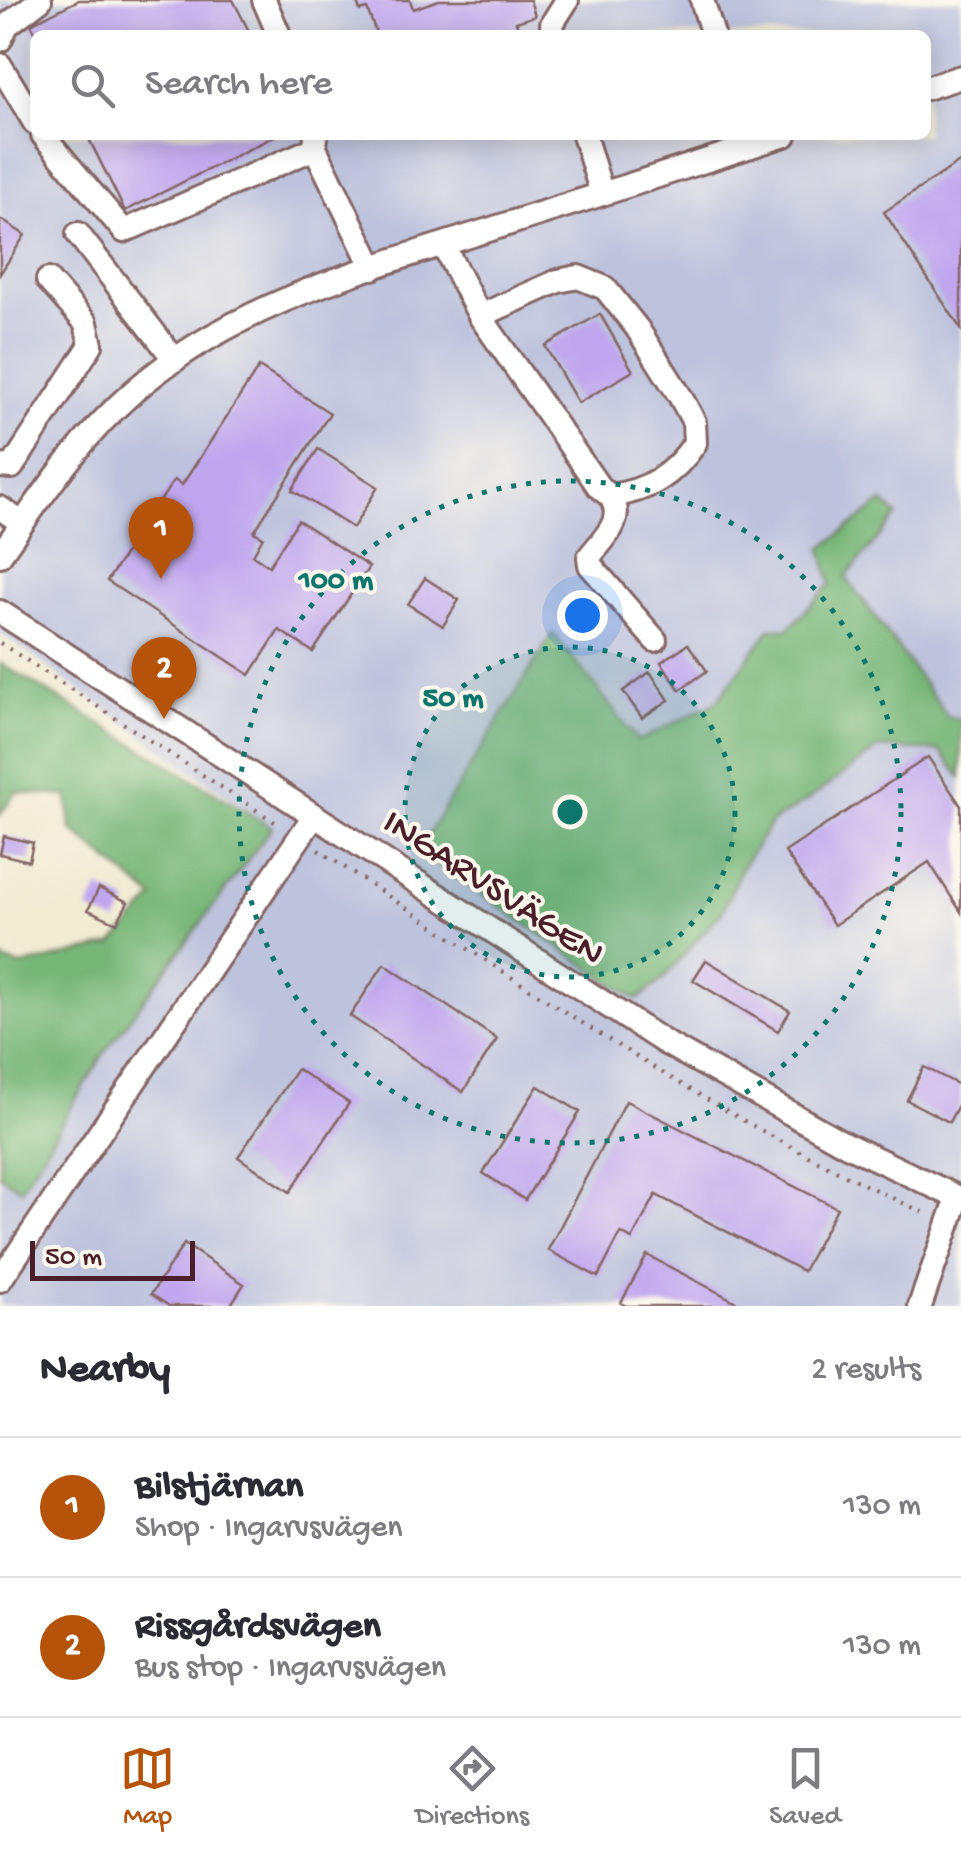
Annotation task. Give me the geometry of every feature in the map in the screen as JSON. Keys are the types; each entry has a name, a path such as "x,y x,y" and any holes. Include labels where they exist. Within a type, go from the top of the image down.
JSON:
{"street":[{"path":"0,40 8,25 40,0"},
{"path":"264,0 276,30"},
{"path":"702,0 711,30"},
{"path":"0,64 30,115"},
{"path":"931,86 961,77"},
{"path":"47,140 124,232 315,142 373,268"},
{"path":"586,140 602,194"},
{"path":"0,555 106,416 175,360 271,306 747,141"},
{"path":"78,234 175,360"},
{"path":"443,244 480,316 598,487 616,505 616,518 609,534 589,557 590,565 655,640"},
{"path":"480,316 578,276 605,288 637,328 694,422 696,443 670,474 644,489 610,496"},
{"path":"0,466 12,467 91,345 86,323 48,280"},
{"path":"0,508 22,524"},
{"name":"INGARVSVÄGEN","path":"0,612 679,1050 845,1144 959,1198"},
{"path":"0,1280 314,816"},
{"path":"920,1306 959,1198"}],"shaded area":[{"path":"0,0 961,0 961,1306 0,1306 0,1175 22,1188 105,1052 272,828 0,633"}],"green space":[{"path":"883,502 897,515 846,577 948,717 961,719 961,777 940,751 879,748 772,822 741,868 723,910 662,980 637,1000 418,851 553,633 638,741 716,702 770,629 788,629 831,584 822,548"},
{"path":"0,663 272,827 105,1052 21,1189 0,1175 0,959 21,966 112,945 154,898 71,829 68,796 16,792 0,815"}],"building":[{"path":"79,0 233,0 248,30 34,30 31,24"},
{"path":"356,0 410,0 413,9 439,0 530,0 535,16 516,22 519,30 375,30 367,9 360,11"},
{"path":"90,140 267,140 125,211"},
{"path":"961,161 961,329 884,212"},
{"path":"0,219 25,235 0,274"},
{"path":"600,314 633,371 578,403 545,346"},
{"path":"259,367 330,413 254,532 263,537 253,555 269,566 298,520 369,567 313,652 279,630 250,675 107,581 174,480 182,485"},
{"path":"318,449 378,487 353,528 292,490"},
{"path":"425,578 459,600 443,626 408,604"},
{"path":"688,644 707,671 680,690 661,662"},
{"path":"650,672 669,700 642,718 623,691"},
{"path":"928,757 961,806 961,912 929,862 834,925 785,852"},
{"path":"4,836 33,843 29,861 0,854"},
{"path":"99,888 128,902 117,923 88,910"},
{"path":"706,960 790,1011 778,1031 693,980"},
{"path":"384,964 497,1039 463,1092 350,1016"},
{"path":"924,1067 961,1086 961,1100 949,1122 907,1100"},
{"path":"297,1069 349,1103 290,1192 238,1157"},
{"path":"538,1086 580,1112 525,1200 483,1173"},
{"path":"626,1101 837,1208 803,1271 656,1195 632,1239 621,1233 598,1277 548,1250"},
{"path":"184,1244 244,1284 230,1306 169,1306 151,1294"},
{"path":"647,1255 744,1306 626,1306 621,1303"}],"place":[{"name":"Bilstjärnan","path":"161,579"},
{"name":"Rissgårdsvägen","path":"164,719"}]}
